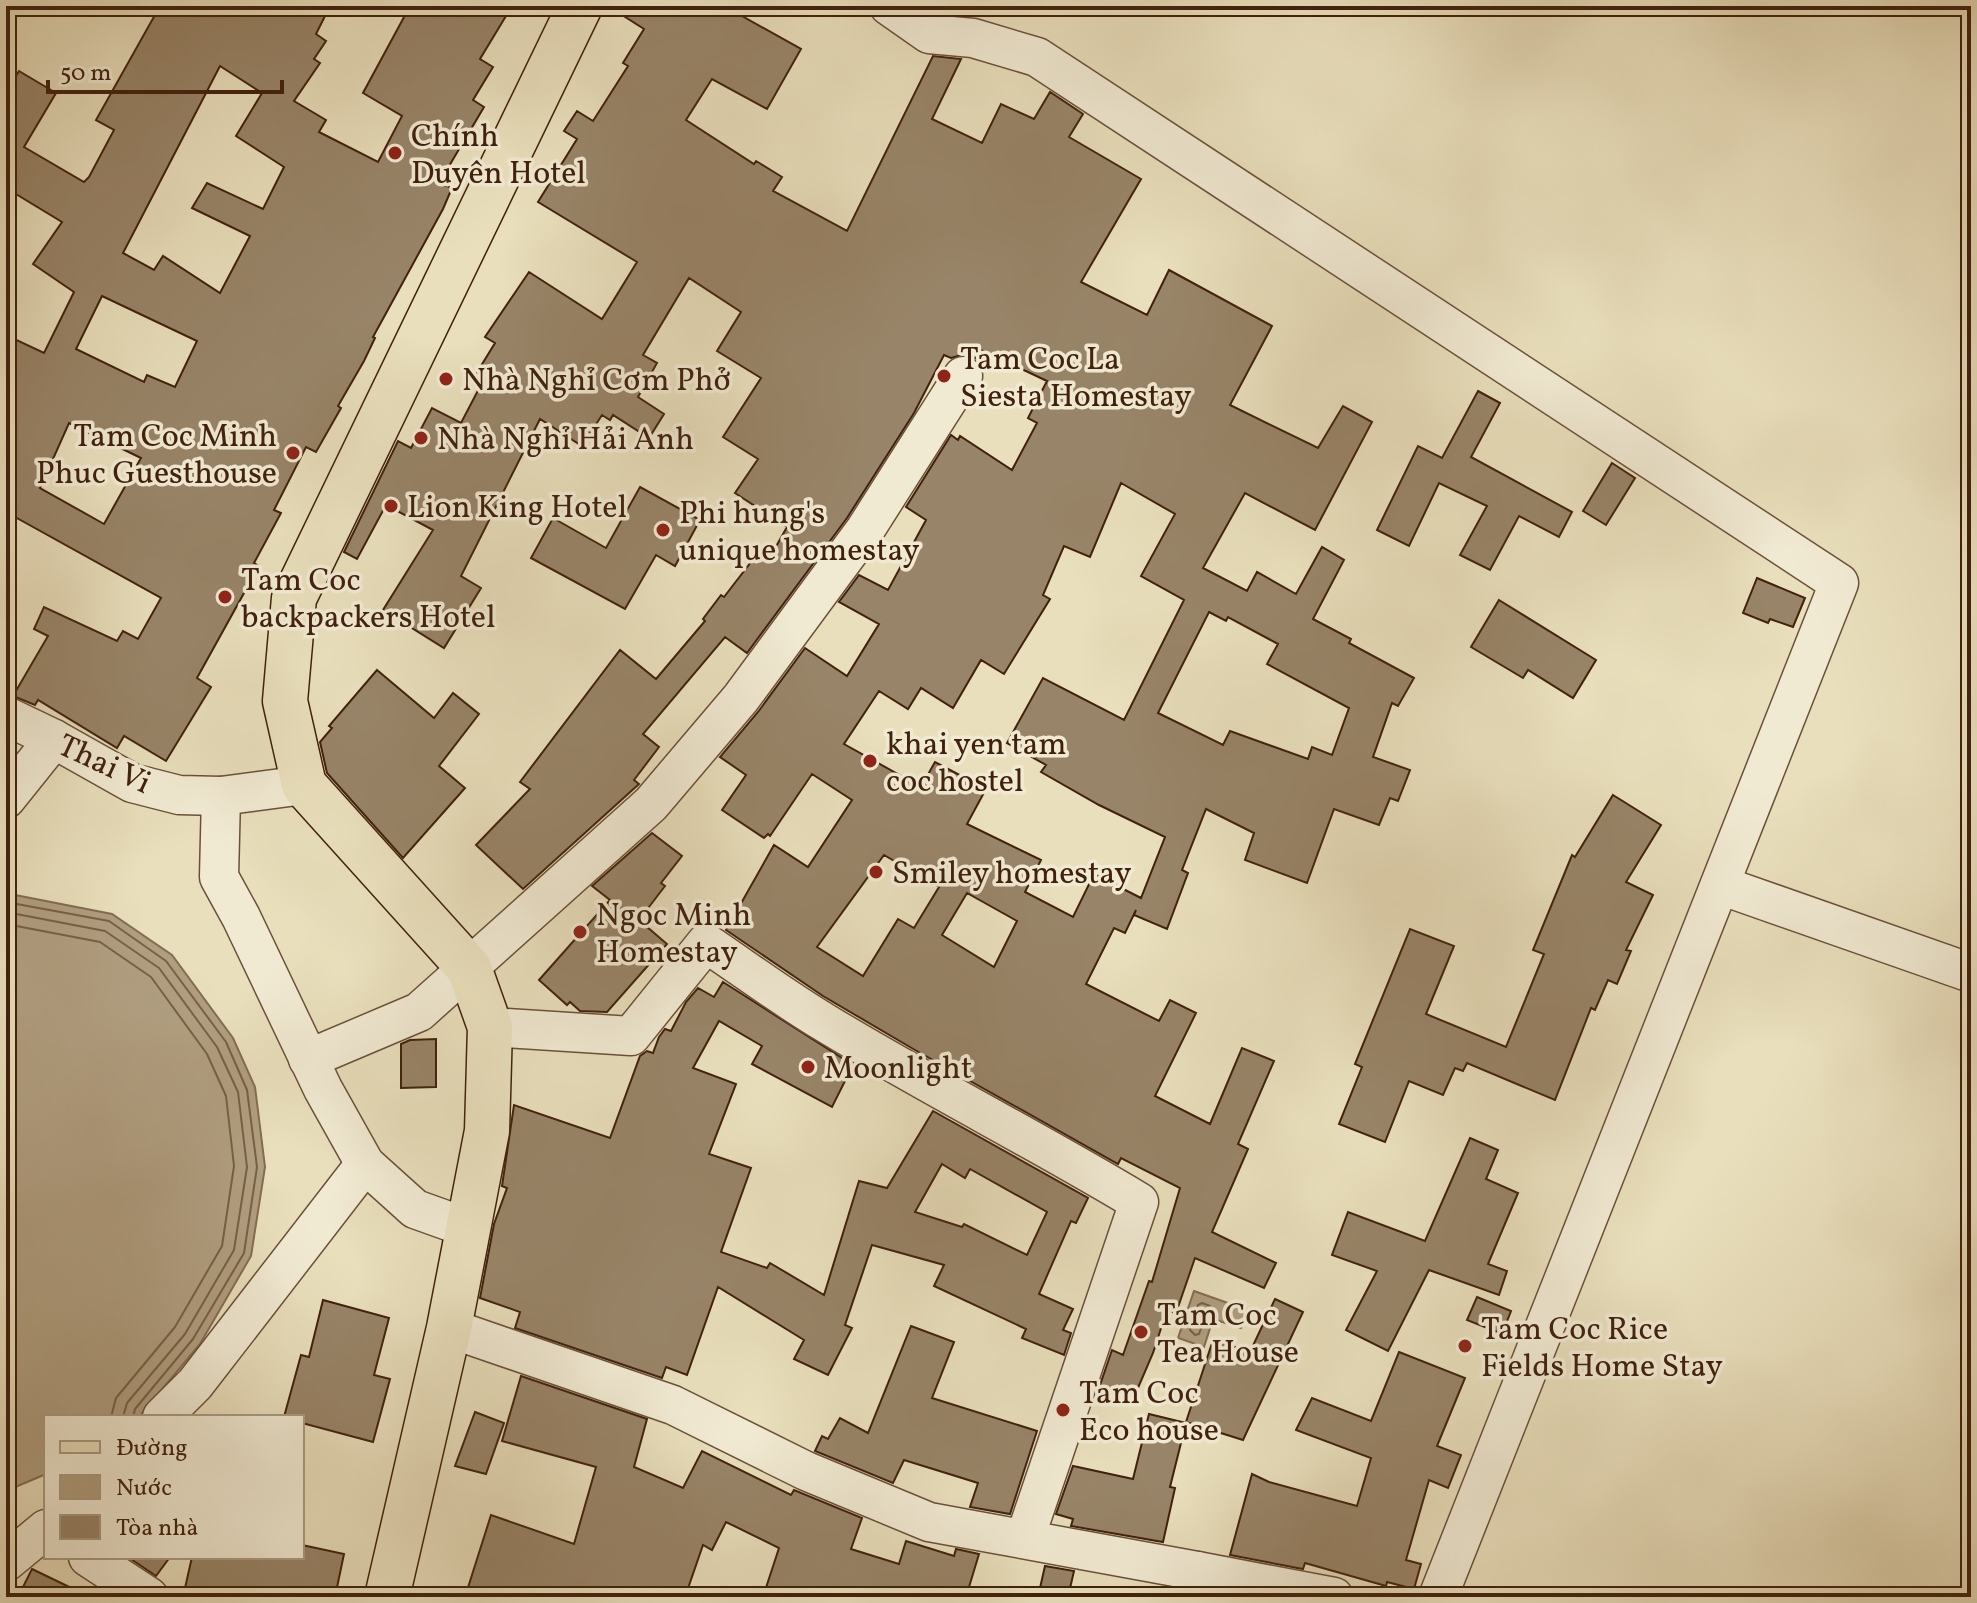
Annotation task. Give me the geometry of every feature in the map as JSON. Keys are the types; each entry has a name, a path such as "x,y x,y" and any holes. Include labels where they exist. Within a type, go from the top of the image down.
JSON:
{"main road":[{"path":"387,1597 449,1328 487,1131 490,1027 469,968 304,785 285,701 294,598 580,6"}],"street":[{"path":"889,6 929,34 973,38 1037,57 1839,583 1438,1597"},
{"path":"308,1059 419,1012 651,804 741,698 887,498 963,376"},
{"name":"Thai Vi","path":"6,716 132,783 179,795 221,796 304,785"},
{"path":"6,799 54,739"},
{"path":"221,796 219,877 308,1059 365,1164 415,1209 468,1228"},
{"path":"1720,885 1971,973"},
{"path":"490,1027 631,1036 706,943 824,1022 1139,1202 1025,1538"},
{"path":"164,1415 195,1384 365,1164"},
{"path":"449,1328 673,1405 806,1471 929,1522 1025,1538 1192,1584 1334,1597"},
{"path":"6,1562 44,1531"},
{"path":"91,1559 149,1597"}],"water":[{"path":"6,895 112,914 172,955 233,1038 255,1087 265,1167 251,1256 200,1344 141,1415 44,1415 44,1475 6,1491"},
{"path":"1194,1291 1248,1310 1241,1328 1213,1319 1204,1347 1178,1338"}],"building":[{"path":"160,6 330,6 316,34 326,41 314,59 320,63 294,101 326,120 319,132 378,162 402,116 363,93 410,6 512,6 480,59 493,67 473,100 484,107 439,183 452,188 443,209 373,337 364,361 338,406 341,408 316,452 306,447 274,510 281,513 254,563 259,566 197,678 211,687 166,761 124,736 117,748 38,700 35,705 13,696 48,636 34,629 44,607 117,641 123,631 138,639 161,598 6,512 6,335 44,353 74,292 33,264 62,222 6,188 6,92 19,71 56,93 24,147 84,182 114,130 96,120","holes":["220,66 262,93 236,136 284,167 263,209 207,183 192,208 250,236 220,293 163,256 154,270 123,253","102,296 197,341 175,387 147,375 144,382 76,349","69,423 141,458 104,524 40,488"]},
{"path":"608,6 724,6 801,49 767,109 712,79 686,120 754,164 756,161 782,177 773,191 847,231 933,56 961,59 932,119 982,143 1001,104 1034,119 1050,92 1083,114 1069,137 1141,179 1081,282 1147,315 1169,270 1272,326 1230,405 1318,448 1343,406 1372,422 1315,530 1245,493 1203,568 1247,591 1257,572 1296,594 1322,547 1344,560 1313,619 1351,639 1349,643 1414,678 1398,706 1392,703 1373,757 1410,770 1398,801 1390,798 1379,825 1334,809 1307,883 1245,860 1254,833 1206,809 1182,870 1188,873 1167,929 1134,915 1136,910 1125,933 1114,928 1086,984 1159,1021 1170,1000 1196,1013 1155,1096 1210,1124 1242,1048 1274,1061 1238,1144 1248,1149 1212,1232 1276,1263 1264,1288 1195,1258 1176,1313 1167,1310 1132,1402 1099,1388 1112,1350 1123,1355 1149,1281 1152,1282 1180,1188 1121,1158 1118,1164 915,1050 823,996 726,930 774,845 808,867 852,800 812,774 770,836 768,834 764,838 722,810 746,775 720,757 805,648 847,676 879,624 839,602 859,575 888,590 926,520 906,507 951,435 958,440 960,436 1012,470 1037,423 1028,418 1047,381 981,350 977,359 965,354 951,358 944,355 914,413 847,518 747,653 725,637 643,734 659,747 634,780 639,784 523,889 476,845 530,789 520,782 620,650 656,679 758,553 769,559 787,527 735,493 758,459 723,437 761,378 717,351 741,312 689,278 643,355 657,363 638,397 664,414 649,438 613,415 610,420 602,415 582,446 540,419 461,576 481,588 444,648 383,610 433,530 386,505 357,559 344,552 398,441 411,448 432,408 461,423 484,379 476,374 495,343 485,337 529,272 602,319 637,262 538,202 577,139 564,131 577,111 593,121 628,66 623,63 644,29","holes":["1121,483 1175,514 1141,576 1184,600 1124,720 1043,678 1007,743 1046,765 1041,772 1165,837 1141,898 1094,874 1073,917 1025,892 1041,860 967,824 986,789 935,762 921,787 844,744 879,691 908,709 921,688 953,708 981,660 1004,674 1050,599 1043,595 1064,546 1090,557","1209,612 1226,621 1228,617 1278,644 1267,664 1349,708 1332,755 1312,747 1308,759 1230,731 1223,745 1158,713","884,855 939,887 914,928 898,919 863,976 817,947","967,893 1017,921 994,967 942,935"]},
{"path":"1478,391 1500,403 1471,457 1572,512 1559,537 1519,516 1490,570 1460,555 1487,506 1439,483 1409,546 1377,530 1418,446 1442,458"},
{"path":"1612,463 1635,478 1606,525 1583,511"},
{"path":"640,487 700,520 675,566 656,555 625,609 531,558 553,518 606,548"},
{"path":"1757,578 1805,598 1793,627 1770,619 1768,623 1743,613"},
{"path":"1499,600 1596,660 1573,698 1528,670 1523,678 1471,647"},
{"path":"377,670 434,718 453,693 479,714 439,766 465,788 403,858 327,773 320,742 332,728 329,726"},
{"path":"1613,795 1661,825 1626,882 1653,895 1626,950 1631,951 1617,984 1608,980 1595,1010 1591,1008 1555,1100 1467,1063 1463,1071 1455,1068 1443,1095 1409,1081 1385,1142 1339,1124 1362,1067 1355,1064 1410,929 1454,946 1426,1014 1506,1047 1544,954 1533,950 1572,855 1575,857"},
{"path":"652,833 682,856 661,883 665,886 639,920 667,944 607,1012 580,1011 570,1002 567,1005 539,980 610,900 592,886"},
{"path":"723,982 853,1065 832,1107 752,1064 762,1046 719,1021 693,1068 736,1084 709,1154 751,1168 721,1252 767,1268 770,1263 824,1295 859,1181 887,1188 933,1111 1088,1198 1076,1223 1071,1221 1039,1294 1073,1309 1063,1330 1071,1333 1064,1355 1022,1338 1026,1329 934,1286 944,1265 872,1245 845,1325 852,1328 828,1375 794,1359 804,1340 718,1287 687,1375 666,1367 662,1378 515,1328 520,1312 480,1298 494,1224 507,1188 502,1186 514,1105 610,1138 640,1056 647,1051 653,1053 659,1037 665,1029 671,1031 686,1002 698,988 714,997","holes":["942,1164 965,1178 970,1169 1047,1212 1027,1255 964,1224 962,1227 915,1212"]},
{"path":"436,1039 436,1087 401,1088 401,1044 410,1040"},
{"path":"1470,1138 1498,1150 1486,1179 1518,1193 1488,1264 1507,1271 1499,1295 1429,1270 1388,1351 1346,1330 1377,1271 1332,1255 1348,1212 1425,1241"},
{"path":"1477,1297 1511,1311 1502,1334 1467,1320"},
{"path":"1275,1299 1303,1312 1243,1440 1186,1422 1213,1340 1250,1352"},
{"path":"323,1300 389,1318 374,1375 390,1379 373,1442 304,1424 304,1415 285,1415 301,1355 309,1357"},
{"path":"911,1326 954,1342 932,1398 1037,1431 1010,1514 970,1507 978,1483 904,1460 893,1483 815,1451 822,1436 828,1439 840,1418 868,1433"},
{"path":"1399,1352 1465,1378 1437,1446 1461,1455 1448,1488 1429,1480 1406,1560 1421,1564 1414,1589 1387,1582 1386,1586 1305,1563 1303,1569 1230,1555 1252,1474 1269,1482 1357,1506 1371,1458 1296,1430 1312,1398 1371,1421"},
{"path":"521,1376 647,1419 634,1467 683,1488 702,1451 791,1495 794,1490 862,1518 851,1549 899,1564 906,1541 954,1556 956,1549 979,1554 966,1597 763,1597 779,1548 726,1522 712,1550 703,1545 685,1597 465,1597 491,1515 574,1544 596,1467 502,1441"},
{"path":"475,1412 504,1423 486,1474 455,1466"},
{"path":"1149,1414 1186,1423 1170,1487 1175,1488 1163,1542 1071,1526 1073,1519 1056,1514 1073,1466 1133,1479"},
{"path":"304,1545 344,1554 335,1597 183,1597 192,1559 304,1559"},
{"path":"131,1559 169,1559 156,1576"},
{"path":"1045,1566 1074,1571 1068,1597 1038,1597"},
{"path":"32,1569 90,1597 18,1597"}],"place":[{"name":"Chính Duyên Hotel","path":"395,153"},
{"name":"Tam Coc La Siesta Homestay","path":"944,376"},
{"name":"Nhà Nghỉ Cơm Phở","path":"446,379"},
{"name":"Nhà Nghỉ Hải Anh","path":"421,438"},
{"name":"Tam Coc Minh Phuc Guesthouse","path":"293,453"},
{"name":"Lion King Hotel","path":"391,506"},
{"name":"Phi hung's unique homestay","path":"663,530"},
{"name":"Tam Coc backpackers Hotel","path":"225,597"},
{"name":"khai yen tam coc hostel","path":"870,761"},
{"name":"Smiley homestay","path":"876,872"},
{"name":"Ngoc Minh Homestay","path":"580,932"},
{"name":"Moonlight","path":"808,1067"},
{"name":"Tam Coc Tea House","path":"1141,1332"},
{"name":"Tam Coc Rice Fields Home Stay","path":"1465,1346"},
{"name":"Tam Coc Eco house","path":"1063,1410"}]}
